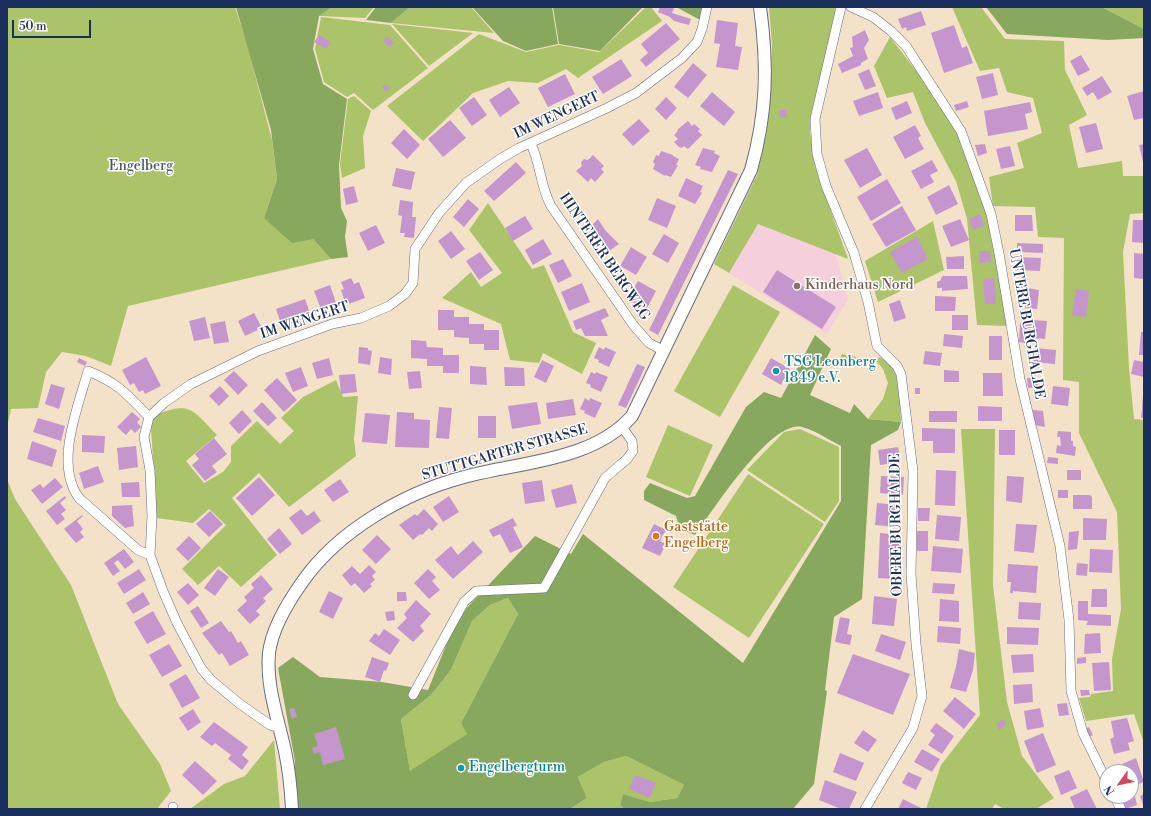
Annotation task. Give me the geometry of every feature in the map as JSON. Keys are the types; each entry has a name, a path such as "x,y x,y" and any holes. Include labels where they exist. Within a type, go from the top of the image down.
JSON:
{"main road":[{"name":"STUTTGARTER STRASSE","path":"292,809 291,785 268,673 269,652 274,631 297,589 313,566 351,533 376,516 432,487 464,477 569,453 596,443 622,428 640,403 751,170 758,144 766,95 765,60 760,7"}],"street":[{"name":"IM WENGERT","path":"149,417 164,403 191,384 258,351 332,324 361,318 389,306 405,294 413,283 415,249 439,213 466,183 500,159 636,93 682,58 696,42 702,29 707,7"},
{"name":"OBERE BURGHALDE","path":"840,7 819,96 814,137 823,178 854,253 868,302 877,346 897,366 901,374 913,471 911,574 916,644 922,696 913,728 865,809"},
{"name":"UNTERE BURGHALDE","path":"851,7 873,17 891,31 906,46 961,130 988,207 1000,254 1020,379 1046,480 1060,546 1069,620 1071,691 1083,733 1099,766"},
{"name":"HINTERER BERGWEG","path":"530,144 537,157 544,190 551,206 634,326 649,342 664,351"},
{"path":"150,555 138,550 80,498 72,488 68,468 68,449 88,370 110,380 126,393 149,417 144,437 150,470 152,516 150,555 163,591 177,623 201,668 212,680 240,704 270,725 279,727"},
{"path":"414,695 464,602 476,591 544,588 606,478 627,459 632,451 632,441 622,428"}],"shaded area":[{"name":"Kinderhaus Nord","path":"758,224 836,254 848,299 827,334 729,273"}],"green space":[{"name":"Engelberg","path":"7,7 235,7 247,44 272,140 277,179 264,218 313,239 331,259 128,306 111,366 86,356 62,352 46,372 38,408 11,409 7,428"},
{"path":"236,7 332,7 319,16 313,49 323,84 347,99 339,165 341,208 347,221 345,237 348,257 331,259 313,239 292,243 264,218 277,179 271,130"},
{"path":"332,7 374,7 365,18 319,16"},
{"path":"376,7 410,7 391,23 366,20"},
{"path":"410,7 471,7 494,33 391,23"},
{"path":"472,7 552,7 558,44 526,51 503,41"},
{"path":"553,7 643,7 600,51 559,44"},
{"path":"646,7 651,7 662,21 578,78 566,69 538,83 508,81 473,93 423,141 387,106 479,34 526,52 559,45 599,52"},
{"path":"676,7 706,7 702,21"},
{"path":"769,7 835,7 836,13 811,115 810,132 816,169 848,259 758,224 729,273 714,264 757,175 767,130 771,91 772,44"},
{"path":"952,7 981,7 1005,39 1064,41 1065,70 1087,115 1069,125 1078,168 1122,161 1123,176 1144,176 1144,213 1130,214 1123,252 1129,368 1134,419 1144,420 1144,743 1134,714 1086,721 1079,698 1090,697 1091,694 1113,691 1112,659 1121,609 1117,512 1079,433 1079,382 1063,380 1064,238 1038,237 1035,207 993,206 989,177 1024,168 1017,143 1042,133 1033,98 1007,92 999,68 980,71"},
{"path":"986,7 1102,7 1144,29 1144,38 1108,40 1007,34"},
{"path":"1102,7 1144,7 1144,29"},
{"path":"321,17 390,25 428,68 373,110 354,93 347,97 324,82 315,49"},
{"path":"392,24 473,33 429,66"},
{"path":"890,37 941,105 956,129 967,151 976,175 990,225 1008,326 977,325 967,219 956,181 925,123 913,92 887,98 874,66"},
{"path":"354,96 371,111 363,136 365,168 342,178 340,164 348,99"},
{"path":"488,203 532,269 544,265 573,332 596,343 582,374 543,353 539,363 510,360 501,324 442,298 471,272 481,287 502,273 469,230"},
{"path":"933,221 944,270 878,302 865,261"},
{"path":"733,285 780,312 720,417 674,391"},
{"path":"815,335 831,349 810,395 850,413 854,404 868,419 901,422 898,430 871,445 862,599 834,617 825,690 827,691 814,784 793,809 624,809 620,805 623,794 650,802 677,798 684,785 626,756 604,762 578,777 587,798 570,809 295,809 295,761 278,668 293,657 320,677 382,682 428,690 457,618 535,536 571,554 583,534 743,663 841,501 841,446 807,428 789,428 775,437 743,469 695,535 680,529 676,516 644,500 644,491 650,483 687,498 695,496 746,407 764,392 781,398","holes":["508,598 518,614 461,723 467,734 410,771 401,719 431,695 451,670 472,621 490,605"]},
{"path":"842,354 856,357 853,366 839,360"},
{"path":"879,357 892,364 899,383 901,422 868,419 883,399 888,383 883,369 877,362"},
{"path":"336,380 343,397 358,396 354,439 356,456 289,507 259,473 232,498 277,555 241,587 219,566 198,585 182,569 226,525 209,509 193,523 157,518 151,428 153,416 165,411 183,408 195,413 217,435 186,461 204,483 223,472 231,462 231,446 257,421 280,444 294,431 281,418 303,397"},
{"path":"668,425 713,445 690,496 646,477"},
{"path":"800,429 839,447 839,501 825,522 747,470 784,432"},
{"path":"961,429 995,429 993,585 1007,702 1022,756 1054,798 1036,809 1004,809 995,804 992,809 926,809 941,765 980,715"},
{"path":"748,474 824,524 749,638 673,587"},
{"path":"7,479 15,499 71,585 118,704 160,764 171,791 157,809 7,809"},
{"path":"508,598 518,614 461,723 468,734 410,772 401,719 431,695 451,670 472,621 490,605"},
{"path":"274,740 280,809 190,809 224,784 245,776"},
{"path":"626,756 684,785 677,798 650,802 623,794 620,805 624,809 570,809 587,798 578,777 604,762"}],"building":[{"path":"660,7 674,8 672,13 691,19 689,25 674,21 670,17 658,12"},
{"path":"921,11 926,25 907,31 906,27 902,29 898,19"},
{"path":"717,20 738,23 735,46 742,47 738,70 716,67 720,44 714,43"},
{"path":"666,23 680,39 646,67 640,60 648,53 641,44"},
{"path":"954,25 962,48 967,46 973,63 944,73 931,33"},
{"path":"865,30 869,40 864,48 868,59 861,63 861,65 842,73 838,64 853,56 850,48 853,47 852,37"},
{"path":"319,35 331,42 326,49 314,42"},
{"path":"388,36 394,43 389,47 383,40"},
{"path":"1081,55 1090,70 1078,76 1070,61"},
{"path":"621,59 632,76 603,94 592,77"},
{"path":"693,63 707,75 688,98 674,87"},
{"path":"869,69 876,86 865,90 858,74"},
{"path":"993,73 998,95 982,99 976,77"},
{"path":"565,74 575,94 548,107 538,88"},
{"path":"1102,76 1112,92 1098,100 1093,92 1087,96 1082,88"},
{"path":"386,84 390,88 386,92 382,87"},
{"path":"509,87 520,103 500,117 489,100"},
{"path":"1144,91 1144,118 1134,120 1127,96"},
{"path":"712,92 735,112 724,126 700,106"},
{"path":"878,92 883,108 859,116 853,101"},
{"path":"474,97 487,115 472,126 459,108"},
{"path":"666,97 677,108 666,120 655,109"},
{"path":"907,101 912,113 896,120 891,108"},
{"path":"967,101 969,107 956,111 954,105"},
{"path":"1030,102 1032,112 1025,114 1028,129 988,136 984,111"},
{"path":"780,110 787,110 786,118 779,117"},
{"path":"639,119 650,131 633,146 622,134"},
{"path":"450,120 466,138 443,157 428,139"},
{"path":"688,121 692,126 694,124 700,129 698,131 702,135 688,149 684,146 682,148 679,147 674,142 678,139 674,135 678,131 677,130"},
{"path":"1096,123 1103,149 1086,153 1079,127"},
{"path":"915,125 921,136 918,138 924,149 905,159 893,137"},
{"path":"404,129 420,145 407,159 391,143"},
{"path":"985,144 987,153 978,156 975,145"},
{"path":"1144,144 1144,162 1143,162 1139,145"},
{"path":"1010,146 1015,166 1001,169 996,149"},
{"path":"703,148 715,151 714,153 720,156 712,172 700,169 701,167 695,165"},
{"path":"867,148 882,175 860,188 844,160"},
{"path":"661,151 673,155 679,159 676,165 678,165 671,177 665,176 653,169 655,164 653,162 656,155 659,156"},
{"path":"593,155 604,166 601,169 604,172 595,182 591,178 588,182 576,171 582,166 581,162 584,159 588,160"},
{"path":"932,160 938,171 930,175 934,182 921,189 911,171"},
{"path":"516,162 526,173 494,201 484,191"},
{"path":"396,168 415,172 411,190 392,186"},
{"path":"728,170 738,174 658,335 649,330"},
{"path":"686,178 703,186 700,192 702,193 695,204 678,196"},
{"path":"887,179 901,203 871,221 857,197"},
{"path":"949,185 958,204 936,215 927,197"},
{"path":"354,186 358,202 346,205 343,189"},
{"path":"657,198 676,206 667,228 648,220"},
{"path":"468,199 479,209 464,227 453,217"},
{"path":"400,200 413,202 412,217 416,217 414,238 404,237 405,233 400,233 402,216 398,215"},
{"path":"902,206 916,230 886,247 872,224"},
{"path":"980,214 984,226 973,230 969,219"},
{"path":"1015,215 1032,215 1033,231 1015,231"},
{"path":"525,216 533,229 513,241 505,228"},
{"path":"598,219 605,230 619,244 609,251 596,239 589,228"},
{"path":"960,219 969,240 951,247 942,226"},
{"path":"1133,220 1144,220 1144,243 1132,242"},
{"path":"376,225 385,243 368,251 359,233"},
{"path":"451,231 465,249 451,259 438,241"},
{"path":"664,234 679,243 668,263 652,254"},
{"path":"917,237 928,259 902,273 890,252"},
{"path":"543,239 552,254 533,265 525,250"},
{"path":"1017,243 1043,244 1043,253 1017,252"},
{"path":"631,247 647,257 636,275 620,266"},
{"path":"979,251 990,251 991,262 980,263"},
{"path":"480,252 493,270 479,280 466,261"},
{"path":"1134,253 1144,254 1144,279 1134,278"},
{"path":"964,256 964,269 947,269 946,257"},
{"path":"1018,257 1041,258 1040,271 1017,270"},
{"path":"563,259 572,276 558,283 549,265"},
{"path":"777,270 836,307 822,329 763,292"},
{"path":"943,276 967,276 968,289 942,291 942,288 937,288 937,282 941,280"},
{"path":"351,278 354,284 359,282 365,298 346,305 341,290 344,289 341,282"},
{"path":"994,278 996,304 985,304 983,279"},
{"path":"638,281 656,291 646,310 627,299"},
{"path":"1016,281 1025,282 1025,288 1015,287"},
{"path":"582,283 590,302 569,311 561,292"},
{"path":"330,285 336,303 321,309 314,291"},
{"path":"1027,288 1039,290 1037,309 1025,308"},
{"path":"1076,289 1089,291 1086,317 1072,315"},
{"path":"935,296 956,297 955,311 935,311"},
{"path":"305,299 311,316 282,327 276,309"},
{"path":"900,300 906,318 894,322 889,304"},
{"path":"605,308 609,316 601,320 608,336 585,336 581,328 576,330 573,321"},
{"path":"438,310 454,310 454,317 469,317 469,324 484,324 484,330 499,330 499,350 484,350 484,344 469,344 469,338 454,337 454,330 438,330"},
{"path":"254,313 262,328 245,336 238,321"},
{"path":"952,315 968,315 968,330 952,330"},
{"path":"205,317 210,338 194,341 189,321"},
{"path":"1032,320 1047,321 1045,339 1032,338 1031,344 1019,342 1020,323 1031,324"},
{"path":"225,321 229,342 214,344 210,324"},
{"path":"1141,332 1144,332 1144,355 1139,355"},
{"path":"944,334 963,336 962,348 943,346"},
{"path":"989,336 1002,336 1002,360 989,360"},
{"path":"411,340 426,341 427,347 443,348 443,355 459,355 459,373 443,373 443,366 427,366 427,359 411,358"},
{"path":"359,347 368,348 368,350 372,351 370,365 358,363"},
{"path":"599,347 604,350 605,347 616,352 609,367 598,362 599,360 594,358"},
{"path":"1035,348 1056,350 1055,364 1033,362"},
{"path":"925,351 942,353 940,366 923,364"},
{"path":"146,357 161,386 145,394 143,390 139,392 134,383 130,385 122,370"},
{"path":"380,357 392,359 391,375 378,373"},
{"path":"79,358 87,362 85,366 77,362"},
{"path":"329,358 333,375 317,379 312,363"},
{"name":"TSG Leonberg 1849 e.V.","path":"771,358 790,369 781,385 762,374"},
{"path":"542,360 554,366 546,383 534,377"},
{"path":"1134,360 1144,362 1144,377 1131,374"},
{"path":"637,364 645,367 626,408 618,405"},
{"path":"470,366 486,367 487,385 470,384"},
{"path":"301,367 308,386 293,392 285,373"},
{"path":"504,367 524,368 525,386 505,386"},
{"path":"944,370 959,371 959,382 944,382"},
{"path":"234,371 248,385 238,395 224,380"},
{"path":"420,371 422,388 409,389 407,372"},
{"path":"591,372 595,374 596,372 608,377 601,392 590,387 591,385 586,383"},
{"path":"983,373 1002,373 1003,396 983,396"},
{"path":"355,374 357,392 341,394 339,375"},
{"path":"1037,377 1038,387 1028,388 1027,378"},
{"path":"277,378 297,400 284,412 264,390"},
{"path":"51,384 65,388 59,409 45,404"},
{"path":"220,386 229,396 219,406 209,396"},
{"path":"1053,386 1070,388 1068,406 1051,404"},
{"path":"915,388 920,388 920,394 915,394"},
{"path":"1143,395 1144,418 1141,418"},
{"path":"585,398 589,401 590,398 602,403 595,418 584,413 585,411 580,409"},
{"path":"573,399 576,415 548,419 546,403"},
{"path":"262,402 277,418 268,426 253,411"},
{"path":"537,402 541,424 512,429 508,406"},
{"path":"978,406 1002,407 1002,421 978,421"},
{"path":"439,407 452,408 449,439 436,438"},
{"path":"242,410 252,421 239,434 229,423"},
{"path":"1033,410 1043,411 1045,427 1034,425"},
{"path":"929,411 957,411 957,422 929,422"},
{"path":"132,412 140,419 137,422 141,427 135,433 131,429 126,435 117,427"},
{"path":"397,412 414,413 414,419 430,420 429,448 395,447"},
{"path":"365,413 390,415 387,444 362,442"},
{"path":"478,416 496,416 496,438 478,438"},
{"path":"38,418 65,426 61,441 33,432"},
{"path":"922,428 955,429 955,453 933,453 933,441 922,441"},
{"path":"999,430 1015,430 1015,455 999,455"},
{"path":"1058,431 1071,432 1071,441 1073,441 1073,446 1076,447 1075,456 1056,453 1057,445 1061,446 1060,437 1057,437"},
{"path":"82,435 105,436 104,453 82,452"},
{"path":"214,438 227,454 212,466 217,472 205,481 192,465 199,459 195,454"},
{"path":"32,441 57,450 52,467 27,459"},
{"path":"136,446 138,467 119,470 117,448"},
{"path":"898,447 901,462 880,465 878,450"},
{"path":"1048,457 1058,458 1058,464 1047,463"},
{"path":"98,466 104,482 84,489 79,473"},
{"path":"936,470 956,471 955,506 935,505"},
{"path":"1067,470 1081,470 1081,480 1067,480"},
{"path":"881,476 904,477 903,495 880,493"},
{"path":"1007,476 1024,477 1022,503 1006,501"},
{"path":"259,477 275,495 252,516 236,498"},
{"path":"55,478 63,487 42,504 31,490 40,484 43,488"},
{"path":"340,479 349,492 333,502 324,490"},
{"path":"542,480 545,501 525,504 522,483"},
{"path":"139,482 140,497 122,497 121,483"},
{"path":"572,484 577,503 556,508 551,490"},
{"path":"1058,490 1068,490 1068,498 1058,498"},
{"path":"1073,495 1090,495 1092,497 1092,509 1073,509"},
{"path":"65,496 66,498 60,503 66,510 61,514 65,519 57,525 46,511"},
{"path":"449,496 459,512 443,522 433,507"},
{"path":"877,503 898,505 896,527 875,525"},
{"path":"132,505 134,526 125,528 112,516 112,506"},
{"path":"918,508 930,508 929,521 918,521"},
{"path":"301,509 307,516 314,511 321,521 302,535 289,518"},
{"path":"424,509 438,524 432,531 429,528 422,535 420,534 413,540 399,525 415,514 417,516"},
{"path":"210,511 223,524 209,537 196,524"},
{"path":"82,515 83,516 77,521 83,529 80,532 84,537 76,543 64,529"},
{"path":"937,515 961,517 959,541 935,539"},
{"path":"513,518 517,526 513,527 523,547 510,553 500,534 493,537 489,530"},
{"path":"1083,518 1107,519 1106,540 1083,540"},
{"name":"Gaststätte Engelberg","path":"654,524 666,530 660,541 666,544 660,556 642,548"},
{"path":"1016,524 1037,525 1034,553 1014,551"},
{"path":"279,528 292,544 280,554 267,539"},
{"path":"917,531 928,531 928,551 917,551"},
{"path":"1079,531 1077,549 1068,550 1069,532"},
{"path":"880,533 901,535 899,579 878,578"},
{"path":"377,535 391,549 376,564 362,550"},
{"path":"189,536 201,548 188,561 176,549"},
{"path":"473,541 483,552 453,579 435,560 451,546 458,555"},
{"path":"933,546 963,549 961,573 931,571"},
{"path":"124,549 134,562 125,569 118,560 114,563 120,571 113,576 104,563"},
{"path":"1090,549 1113,550 1112,573 1089,572"},
{"path":"1077,563 1088,564 1087,576 1076,575"},
{"path":"1008,564 1038,566 1036,593 1013,591 1013,593 1010,593 1011,582 1007,582"},
{"path":"369,565 376,572 372,576 375,580 370,584 372,586 364,593 355,583 351,586 342,575 352,566 360,574"},
{"path":"139,569 146,580 124,594 117,583"},
{"path":"218,569 229,577 215,596 204,588"},
{"path":"428,569 436,577 432,581 440,590 429,599 414,583"},
{"path":"261,575 273,589 263,598 266,601 256,611 260,615 250,624 237,610 247,601 244,597 254,588 251,584"},
{"path":"188,583 199,595 188,605 177,592"},
{"path":"933,583 955,584 954,594 932,593"},
{"path":"1092,589 1107,589 1107,607 1091,607"},
{"path":"329,591 343,598 333,619 319,612"},
{"path":"143,592 150,604 133,614 126,603"},
{"path":"397,592 406,592 407,601 397,601"},
{"path":"874,596 897,599 894,626 872,624"},
{"path":"940,599 959,601 959,622 939,621"},
{"path":"416,600 431,614 420,626 424,631 413,642 397,628 407,618 404,614"},
{"path":"1078,601 1088,601 1088,614 1111,615 1111,626 1086,625 1088,621 1078,620"},
{"path":"1019,602 1041,603 1040,620 1018,619"},
{"path":"198,606 209,623 201,628 190,611"},
{"path":"153,611 166,634 147,644 134,622"},
{"path":"394,611 395,620 387,621 385,612"},
{"path":"840,617 850,619 847,634 852,635 850,645 835,642"},
{"path":"221,621 229,632 231,631 238,643 241,641 249,655 230,666 222,653 219,655 202,633"},
{"path":"938,626 961,628 960,644 937,642"},
{"path":"1007,627 1039,628 1038,645 1007,644"},
{"path":"384,629 400,640 390,655 369,641 375,633 379,636"},
{"path":"1100,633 1101,653 1084,654 1085,634"},
{"path":"881,634 906,642 900,660 875,651"},
{"path":"169,644 182,666 162,677 149,655"},
{"path":"959,649 975,653 973,670 966,692 950,688"},
{"path":"853,654 910,674 893,715 837,693"},
{"path":"1033,654 1034,672 1013,673 1011,655"},
{"path":"372,657 389,663 386,671 384,670 380,682 365,677"},
{"path":"1086,657 1086,663 1077,664 1077,658"},
{"path":"1109,662 1111,690 1094,691 1092,663"},
{"path":"186,674 200,698 182,708 169,684"},
{"path":"1032,684 1033,702 1014,704 1013,685"},
{"path":"1080,690 1089,690 1090,695 1081,696"},
{"path":"955,697 976,714 964,729 943,711"},
{"path":"1067,703 1069,715 1059,716 1057,704"},
{"path":"294,708 297,717 292,719 289,709"},
{"path":"1040,708 1044,727 1027,730 1024,711"},
{"path":"193,709 201,722 188,731 179,718"},
{"path":"1127,718 1134,741 1128,743 1130,750 1114,754 1110,739 1114,737 1111,721"},
{"path":"1002,719 1007,723 999,731 997,725"},
{"path":"214,722 248,747 242,755 249,761 242,770 228,759 231,755 215,743 212,746 200,737"},
{"path":"936,723 954,736 942,754 928,745 935,735 930,731"},
{"path":"336,727 345,759 323,765 320,752 314,754 312,748 318,746 314,734"},
{"path":"1089,727 1093,735 1089,737 1085,729"},
{"path":"863,730 877,740 868,752 854,743"},
{"path":"1043,733 1056,765 1037,773 1024,741"},
{"path":"922,749 940,759 932,772 914,762"},
{"path":"840,753 864,763 856,781 833,772"},
{"path":"1136,758 1138,764 1122,764"},
{"path":"195,761 217,781 203,795 182,775"},
{"path":"1139,767 1144,782 1139,784"},
{"path":"1069,770 1077,788 1061,795 1054,776"},
{"path":"908,772 922,778 916,790 902,783"},
{"path":"635,775 656,783 650,798 629,789"},
{"path":"825,780 857,792 849,809 841,809 819,800"},
{"path":"1087,789 1097,809 1075,809 1070,797"},
{"path":"1144,794 1144,808 1140,796"},
{"path":"903,799 923,809 898,809"},
{"path":"1123,804 1137,804 1137,805 1125,809"}],"place":[{"name":"Kinderhaus Nord","path":"797,286"},
{"name":"TSG Leonberg 1849 e.V.","path":"776,371"},
{"name":"Gaststätte Engelberg","path":"656,536"},
{"name":"Engelbergturm","path":"461,768"}]}
